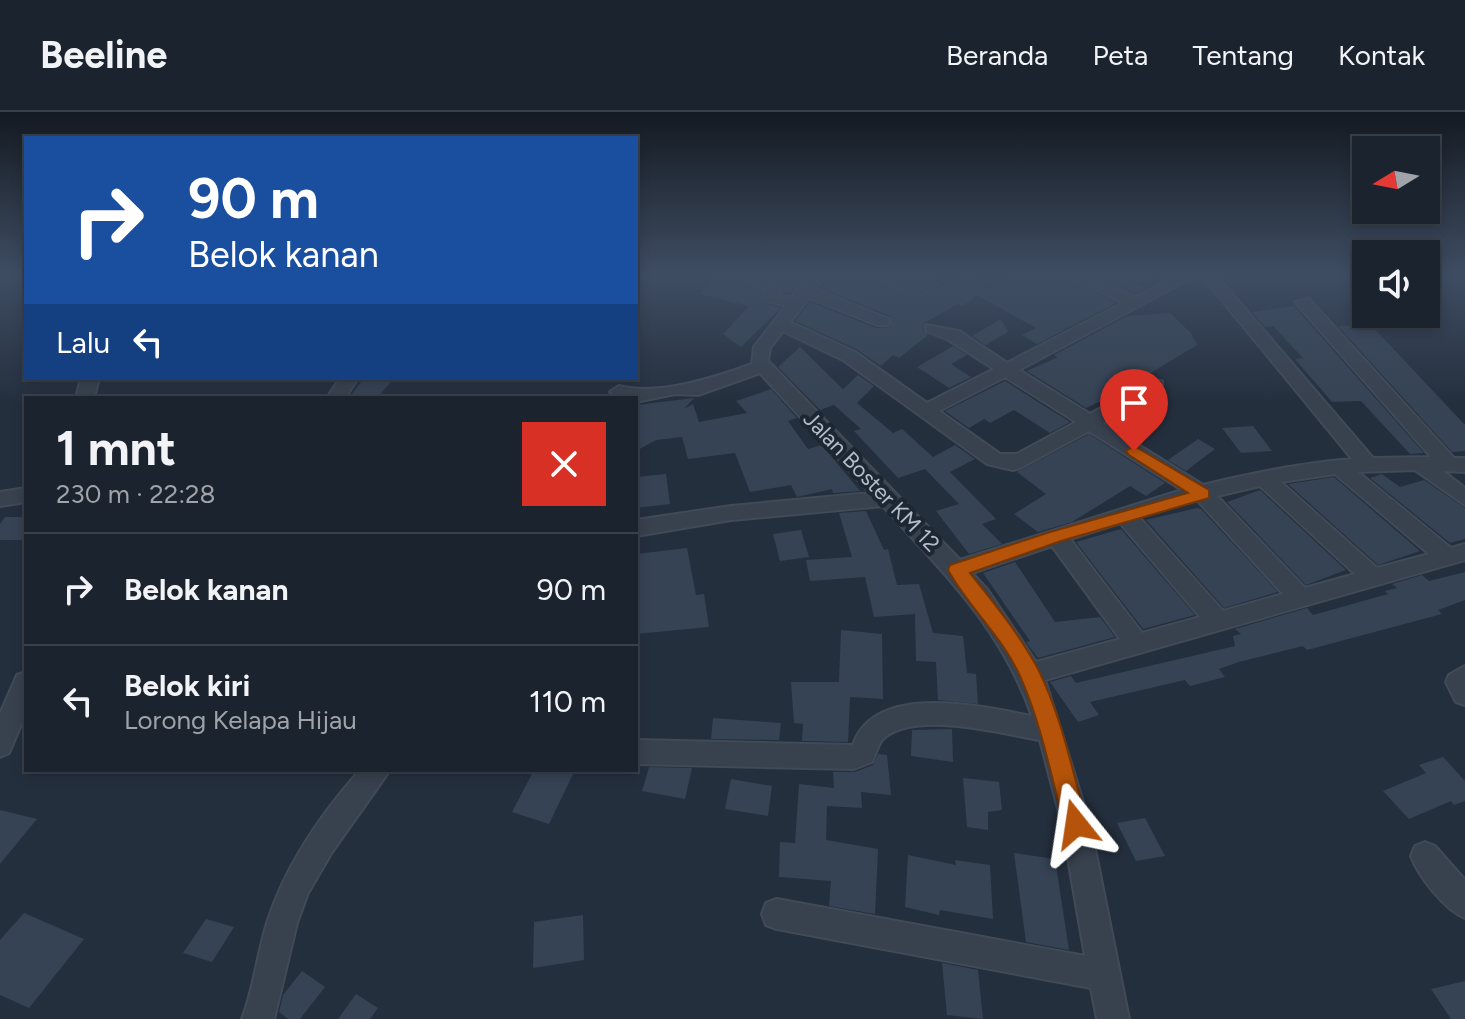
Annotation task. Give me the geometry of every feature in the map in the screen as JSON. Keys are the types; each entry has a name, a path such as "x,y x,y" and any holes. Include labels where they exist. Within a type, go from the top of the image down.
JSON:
{"street":[{"path":"638,396 675,389 698,390 762,366 759,352 784,318"},
{"path":"874,318 883,322"},
{"path":"927,410 1106,318"},
{"path":"1245,318 1366,463"},
{"path":"1319,318 1457,464"},
{"path":"780,324 849,356 994,459 1006,463 1024,459 1156,385"},
{"path":"932,328 953,335 1203,494 1301,598"},
{"name":"Jalan Boster KM 12","path":"762,366 957,570 1001,624 1030,674 1050,730 1076,824 1113,1019"},
{"path":"619,392 630,396"},
{"path":"957,570 1056,536 1263,477 1366,463 1457,464"},
{"path":"1419,463 1465,498"},
{"path":"1337,465 1456,555"},
{"path":"1263,477 1373,578"},
{"path":"1,501 24,495"},
{"path":"638,528 743,511 889,498"},
{"path":"1126,516 1218,621"},
{"path":"1056,536 1136,643"},
{"path":"1030,674 1456,555"},
{"path":"1465,676 1458,682 1465,694"},
{"path":"0,688 24,683"},
{"path":"0,745 24,688"},
{"path":"638,752 854,757 863,754 870,736 882,725 904,716 926,713 1050,730"},
{"path":"258,1019 269,996 275,947 292,895 315,855 376,772"},
{"path":"1425,856 1465,903"},
{"path":"777,914 1105,975"}],"building":[{"path":"738,318 770,318 741,347 723,334"},
{"path":"797,318 851,318 876,328 891,327 890,318 932,318 924,323 923,331 928,335 899,358 893,355 881,366 856,349 795,321"},
{"path":"1019,318 1086,318 1037,344 1022,335 1036,328"},
{"path":"1123,318 1176,318 1191,333 1197,345 1142,378 1145,380 1086,408 1027,371 1058,357 1054,355"},
{"path":"1257,318 1305,318 1424,453 1410,454 1361,401 1332,402 1295,359 1303,358 1273,326 1265,327"},
{"path":"1001,319 1008,332 985,345 972,336"},
{"path":"1338,326 1374,328 1465,425 1465,451 1452,452"},
{"path":"953,346 967,355 951,364 971,377 949,388 917,367"},
{"path":"800,347 843,389 858,375 874,386 857,403 893,433 902,429 933,457 955,445 975,459 950,472 996,519 982,524 1002,544 969,554 936,511 959,504 925,469 898,478 854,431 861,429 834,405 820,410 778,367"},
{"path":"362,380 392,380 379,396 350,396"},
{"path":"1005,381 1070,422 1050,433 1014,410 990,423 984,419 969,428 945,411"},
{"path":"771,389 797,418 788,421 808,449 822,445 860,491 833,493 832,489 797,497 791,485 750,492 735,453 688,459 682,437 656,440 638,450 638,405 694,398 684,409 693,404 699,422 747,413 736,401"},
{"path":"1253,426 1272,451 1241,453 1222,428"},
{"path":"1089,434 1165,483 1146,496 1130,486 1072,522 1038,532 1014,514 1046,494 1017,472"},
{"path":"1198,439 1215,449 1186,471 1168,460"},
{"path":"666,474 670,504 638,508 638,477"},
{"path":"1382,474 1400,487 1424,480 1465,508 1465,539 1450,543 1370,478"},
{"path":"1334,477 1420,551 1378,565 1288,484"},
{"path":"1260,490 1346,570 1306,585 1227,502"},
{"path":"1197,508 1278,592 1224,608 1146,520"},
{"path":"866,511 884,550 888,549 897,585 919,584 933,633 963,636 967,673 976,674 978,704 938,700 936,662 916,661 915,614 874,617 865,577 810,581 806,560 852,557 839,513"},
{"path":"5,517 24,517 24,536 21,540 0,540 0,524"},
{"path":"1121,529 1195,615 1143,629 1076,542"},
{"path":"801,530 809,557 780,561 773,534"},
{"path":"687,548 696,595 704,594 709,627 638,634 638,554"},
{"path":"1015,562 1055,622 1100,617 1115,637 1038,658 1026,642 1030,641 983,573"},
{"path":"1465,572 1465,600 1438,610 1442,614 1307,650 1303,646 1239,662 1219,669 1225,677 1190,686 1185,680 1090,702 1099,715 1078,722 1050,682 1071,676 1076,683 1235,646 1233,636 1241,634 1235,629 1307,608 1313,615 1388,594 1385,591 1397,588 1392,584 1422,575 1429,581"},
{"path":"841,630 882,634 883,699 850,697 848,742 802,741 803,724 794,723 791,682 839,682"},
{"path":"713,718 781,723 779,740 711,739"},
{"path":"952,729 953,762 911,756 912,730"},
{"path":"878,754 887,755 891,795 861,792 862,808 827,806 826,840 878,849 875,914 829,906 831,881 779,877 780,842 795,843 799,784 834,788 833,772 855,772 873,765"},
{"path":"1443,757 1465,781 1465,801 1454,805 1451,801 1409,819 1383,791 1426,773 1419,765"},
{"path":"649,767 692,768 685,799 642,791"},
{"path":"533,772 574,772 549,824 512,812"},
{"path":"963,778 999,782 1002,810 988,812 988,830 967,827"},
{"path":"731,779 772,786 768,816 725,809"},
{"path":"0,810 37,819 0,864"},
{"path":"1145,818 1165,856 1136,861 1117,823"},
{"path":"1014,853 1055,859 1069,950 1026,942"},
{"path":"908,855 956,865 955,860 990,865 993,919 940,910 939,915 905,907"},
{"path":"24,913 84,939 29,1008 0,995 0,940"},
{"path":"583,915 584,960 533,968 534,922"},
{"path":"206,919 234,927 212,962 183,953"},
{"path":"942,963 978,970 983,1019 947,1015"},
{"path":"302,971 325,987 300,1019 288,1019 279,1012 283,995"},
{"path":"1465,981 1465,1019 1451,1019 1431,989"},
{"path":"356,994 378,1008 370,1019 338,1019"}],"route":[{"path":"1076,824 1050,730 1030,674 1001,624 957,570 1056,536 1203,494 1134,451"}]}
